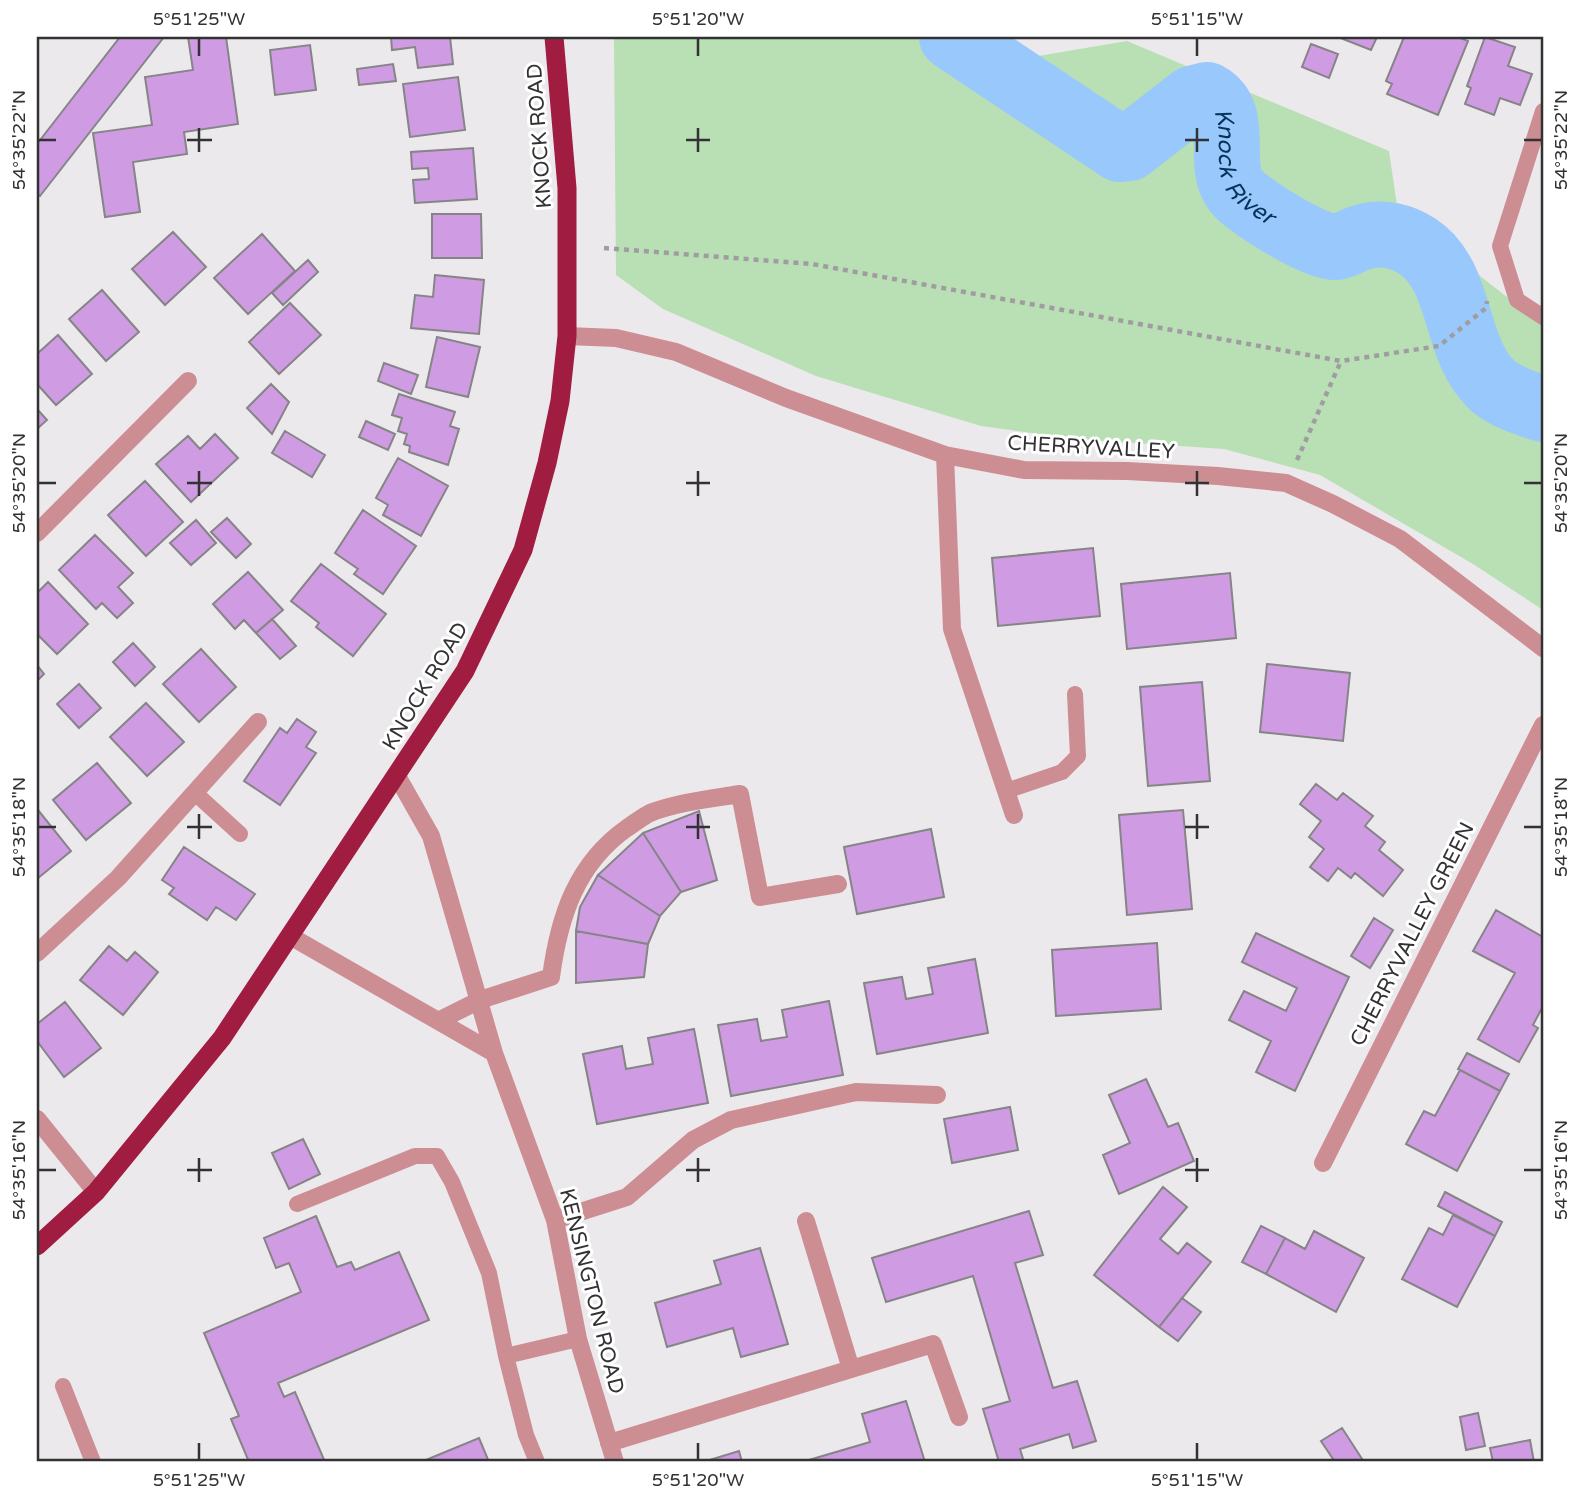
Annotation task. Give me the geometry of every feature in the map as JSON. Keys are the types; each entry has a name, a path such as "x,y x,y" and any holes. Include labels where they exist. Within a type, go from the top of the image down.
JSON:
{"highway":[{"name":"KNOCK ROAD","path":"37,1247 96,1192 222,1038 465,671 523,550 548,463 558,414 566,336 567,188 554,37"}],"street":[{"name":"CHERRYVALLEY","path":"566,336 616,338 676,352 786,398 945,455 1024,470 1127,471 1286,483 1333,504 1400,540 1543,648"},
{"path":"37,533 188,381"},
{"path":"945,455 952,629 1014,815"},
{"path":"37,953 118,878 258,722"},
{"name":"CHERRYVALLEY GREEN","path":"1323,1163 1543,725"},
{"name":"KENSINGTON ROAD","path":"397,776 431,836 494,1053 555,1220 578,1339 615,1462"},
{"path":"438,1021 480,1000 551,977 556,941 569,901 586,867 611,839 648,814 689,802 740,794 760,897 838,884"},
{"path":"290,936 494,1053"},
{"path":"555,1220 627,1197 692,1140 731,1120 856,1092 937,1095"},
{"path":"37,1119 96,1192"},
{"path":"806,1221 850,1369"},
{"path":"608,1443 933,1344 959,1417"}],"lane":[{"path":"1543,111 1500,246 1517,300 1543,317"},
{"path":"1006,791 1062,772 1078,757 1074,694"},
{"path":"195,793 240,834"},
{"path":"296,1204 415,1156 437,1156 452,1182 489,1273 526,1435 537,1462"},
{"path":"506,1356 578,1339"},
{"path":"63,1386 93,1462"}],"path":[{"path":"604,248 813,264 1341,361 1439,346 1486,308"},
{"path":"1286,483 1341,361"}],"green space":[{"path":"614,37 988,37 1002,62 1127,41 1389,151 1398,212 1543,325 1543,610 1473,564 1320,475 1224,449 1077,439 981,426 816,376 663,309 616,275"}],"building":[{"path":"120,37 164,37 40,196 37,194 37,144"},
{"path":"188,37 226,37 238,124 184,132 187,154 133,162 140,212 105,217 93,133 152,125 145,77 193,70"},
{"path":"391,37 450,37 453,64 418,68 415,47 392,50"},
{"path":"1338,37 1377,37 1371,50"},
{"path":"1404,37 1458,37 1468,41 1438,115 1387,94 1392,84 1386,81"},
{"path":"1485,37 1515,47 1508,66 1532,74 1520,105 1500,98 1494,115 1465,104 1471,88 1467,86"},
{"path":"1311,44 1338,54 1329,78 1302,67"},
{"path":"310,45 316,90 275,95 270,50"},
{"path":"393,64 396,81 359,85 357,69"},
{"path":"458,77 465,130 410,137 403,84"},
{"path":"473,148 477,199 415,203 413,180 429,179 428,168 412,169 411,152"},
{"path":"432,214 481,214 482,258 432,258"},
{"path":"173,232 206,267 165,305 132,269"},
{"path":"262,234 295,271 248,314 214,278"},
{"path":"308,260 318,272 283,305 272,293"},
{"path":"435,275 484,280 479,334 411,328 415,295 433,297"},
{"path":"102,290 139,332 106,361 69,319"},
{"path":"290,303 321,335 279,374 249,342"},
{"path":"58,335 92,374 56,405 37,384 37,354"},
{"path":"437,337 480,347 468,397 426,387"},
{"path":"384,363 418,375 411,394 378,381"},
{"path":"271,384 289,402 272,434 247,408"},
{"path":"399,394 455,412 450,426 459,429 448,465 409,452 410,446 404,444 407,434 398,431 402,418 392,415"},
{"path":"37,409 47,420 37,429"},
{"path":"366,421 395,434 388,450 359,437"},
{"path":"285,431 325,455 312,477 272,453"},
{"path":"215,434 238,458 191,502 156,464 188,436 200,449"},
{"path":"398,458 448,486 421,536 383,515 388,505 376,498"},
{"path":"145,481 183,522 146,556 108,515"},
{"path":"363,510 416,546 383,594 354,574 358,569 335,553"},
{"path":"227,518 251,544 236,558 211,532"},
{"path":"196,520 216,543 191,565 170,543"},
{"path":"95,535 133,573 118,587 133,603 117,618 102,603 96,609 59,570"},
{"path":"1093,548 1100,616 998,626 992,558"},
{"path":"321,564 386,614 353,656 316,627 319,623 291,601"},
{"path":"248,572 283,610 256,633 244,620 235,629 213,604"},
{"path":"1230,573 1236,638 1127,649 1121,584"},
{"path":"48,582 88,624 57,654 37,634 37,593"},
{"path":"272,619 296,646 280,659 256,633"},
{"path":"133,643 155,667 135,686 113,662"},
{"path":"201,649 236,687 199,722 163,684"},
{"path":"1267,664 1350,673 1343,741 1260,732"},
{"path":"37,665 44,674 37,681"},
{"path":"1202,682 1210,781 1148,786 1140,687"},
{"path":"79,684 101,708 79,728 57,704"},
{"path":"146,703 184,742 147,776 110,737"},
{"path":"297,719 316,732 306,747 316,753 280,805 244,781 280,728 287,733"},
{"path":"97,763 131,803 86,840 53,800"},
{"path":"1316,784 1337,800 1343,793 1373,816 1365,826 1385,842 1379,850 1403,870 1383,896 1355,873 1351,878 1338,868 1328,881 1310,867 1324,849 1309,837 1321,821 1300,804"},
{"path":"1183,810 1192,909 1127,915 1119,815"},
{"path":"37,811 71,851 37,879"},
{"path":"699,811 717,880 681,892 643,833"},
{"path":"931,829 944,897 857,914 844,847"},
{"path":"643,833 681,892 660,916 598,875"},
{"path":"184,847 255,894 236,920 216,907 207,920 169,894 174,888 162,880"},
{"path":"598,875 660,916 648,944 576,931 580,907"},
{"path":"1496,910 1543,937 1543,1006 1533,1025 1538,1028 1519,1062 1478,1039 1515,973 1473,951"},
{"path":"1374,918 1393,930 1370,968 1351,956"},
{"path":"576,931 648,944 644,977 576,983"},
{"path":"1256,933 1349,977 1295,1091 1256,1072 1271,1041 1229,1020 1244,991 1286,1011 1297,988 1242,962"},
{"path":"1157,943 1161,1009 1056,1016 1052,950"},
{"path":"109,946 127,961 135,952 158,972 123,1015 80,980"},
{"path":"975,959 988,1033 877,1054 864,983 902,977 906,999 933,994 928,968"},
{"path":"829,1001 843,1075 731,1096 718,1025 757,1019 761,1041 787,1037 782,1010"},
{"path":"65,1002 101,1048 64,1077 37,1041 37,1024"},
{"path":"694,1029 708,1103 597,1124 583,1054 622,1046 626,1069 653,1064 648,1038"},
{"path":"1467,1053 1509,1074 1500,1091 1458,1069"},
{"path":"1460,1070 1500,1091 1457,1171 1406,1144 1424,1111 1435,1116"},
{"path":"1146,1079 1168,1127 1178,1123 1194,1161 1119,1194 1103,1155 1130,1143 1109,1095"},
{"path":"1010,1107 1018,1150 952,1163 944,1119"},
{"path":"303,1139 320,1174 289,1189 272,1153"},
{"path":"1163,1187 1187,1207 1160,1239 1178,1254 1187,1243 1211,1262 1159,1327 1094,1275"},
{"path":"1445,1192 1502,1222 1495,1236 1438,1206"},
{"path":"1029,1211 1043,1255 1015,1263 1053,1388 1077,1381 1096,1441 1073,1448 1069,1434 1020,1449 1024,1462 999,1462 983,1409 1010,1401 973,1276 886,1302 872,1258"},
{"path":"1453,1215 1495,1236 1457,1307 1402,1279 1429,1228 1443,1235"},
{"path":"316,1216 337,1267 351,1262 355,1270 399,1252 429,1320 278,1383 284,1397 295,1392 325,1462 249,1462 231,1419 239,1416 204,1333 301,1292 289,1263 276,1268 264,1238"},
{"path":"1261,1226 1285,1238 1266,1274 1242,1262"},
{"path":"1314,1231 1364,1258 1336,1312 1266,1274 1285,1238 1305,1249"},
{"path":"760,1248 788,1344 741,1357 733,1328 667,1347 655,1303 721,1284 714,1261"},
{"path":"1182,1298 1201,1312 1178,1341 1159,1327"},
{"path":"906,1401 925,1462 802,1462 870,1442 862,1414"},
{"path":"1478,1413 1485,1446 1466,1450 1460,1417"},
{"path":"1342,1428 1364,1462 1335,1462 1321,1441"},
{"path":"479,1438 489,1462 421,1462"},
{"path":"1530,1440 1534,1462 1493,1462 1490,1448"},
{"path":"739,1451 742,1462 703,1462"}],"waterway":[{"name":"Knock River","path":"952,37 1120,149 1129,148 1192,99 1207,95 1217,103 1223,114 1230,180 1243,198 1284,226 1328,246 1337,247 1362,237 1379,234 1399,237 1417,246 1432,259 1443,275 1479,369 1502,393 1543,409"}]}
